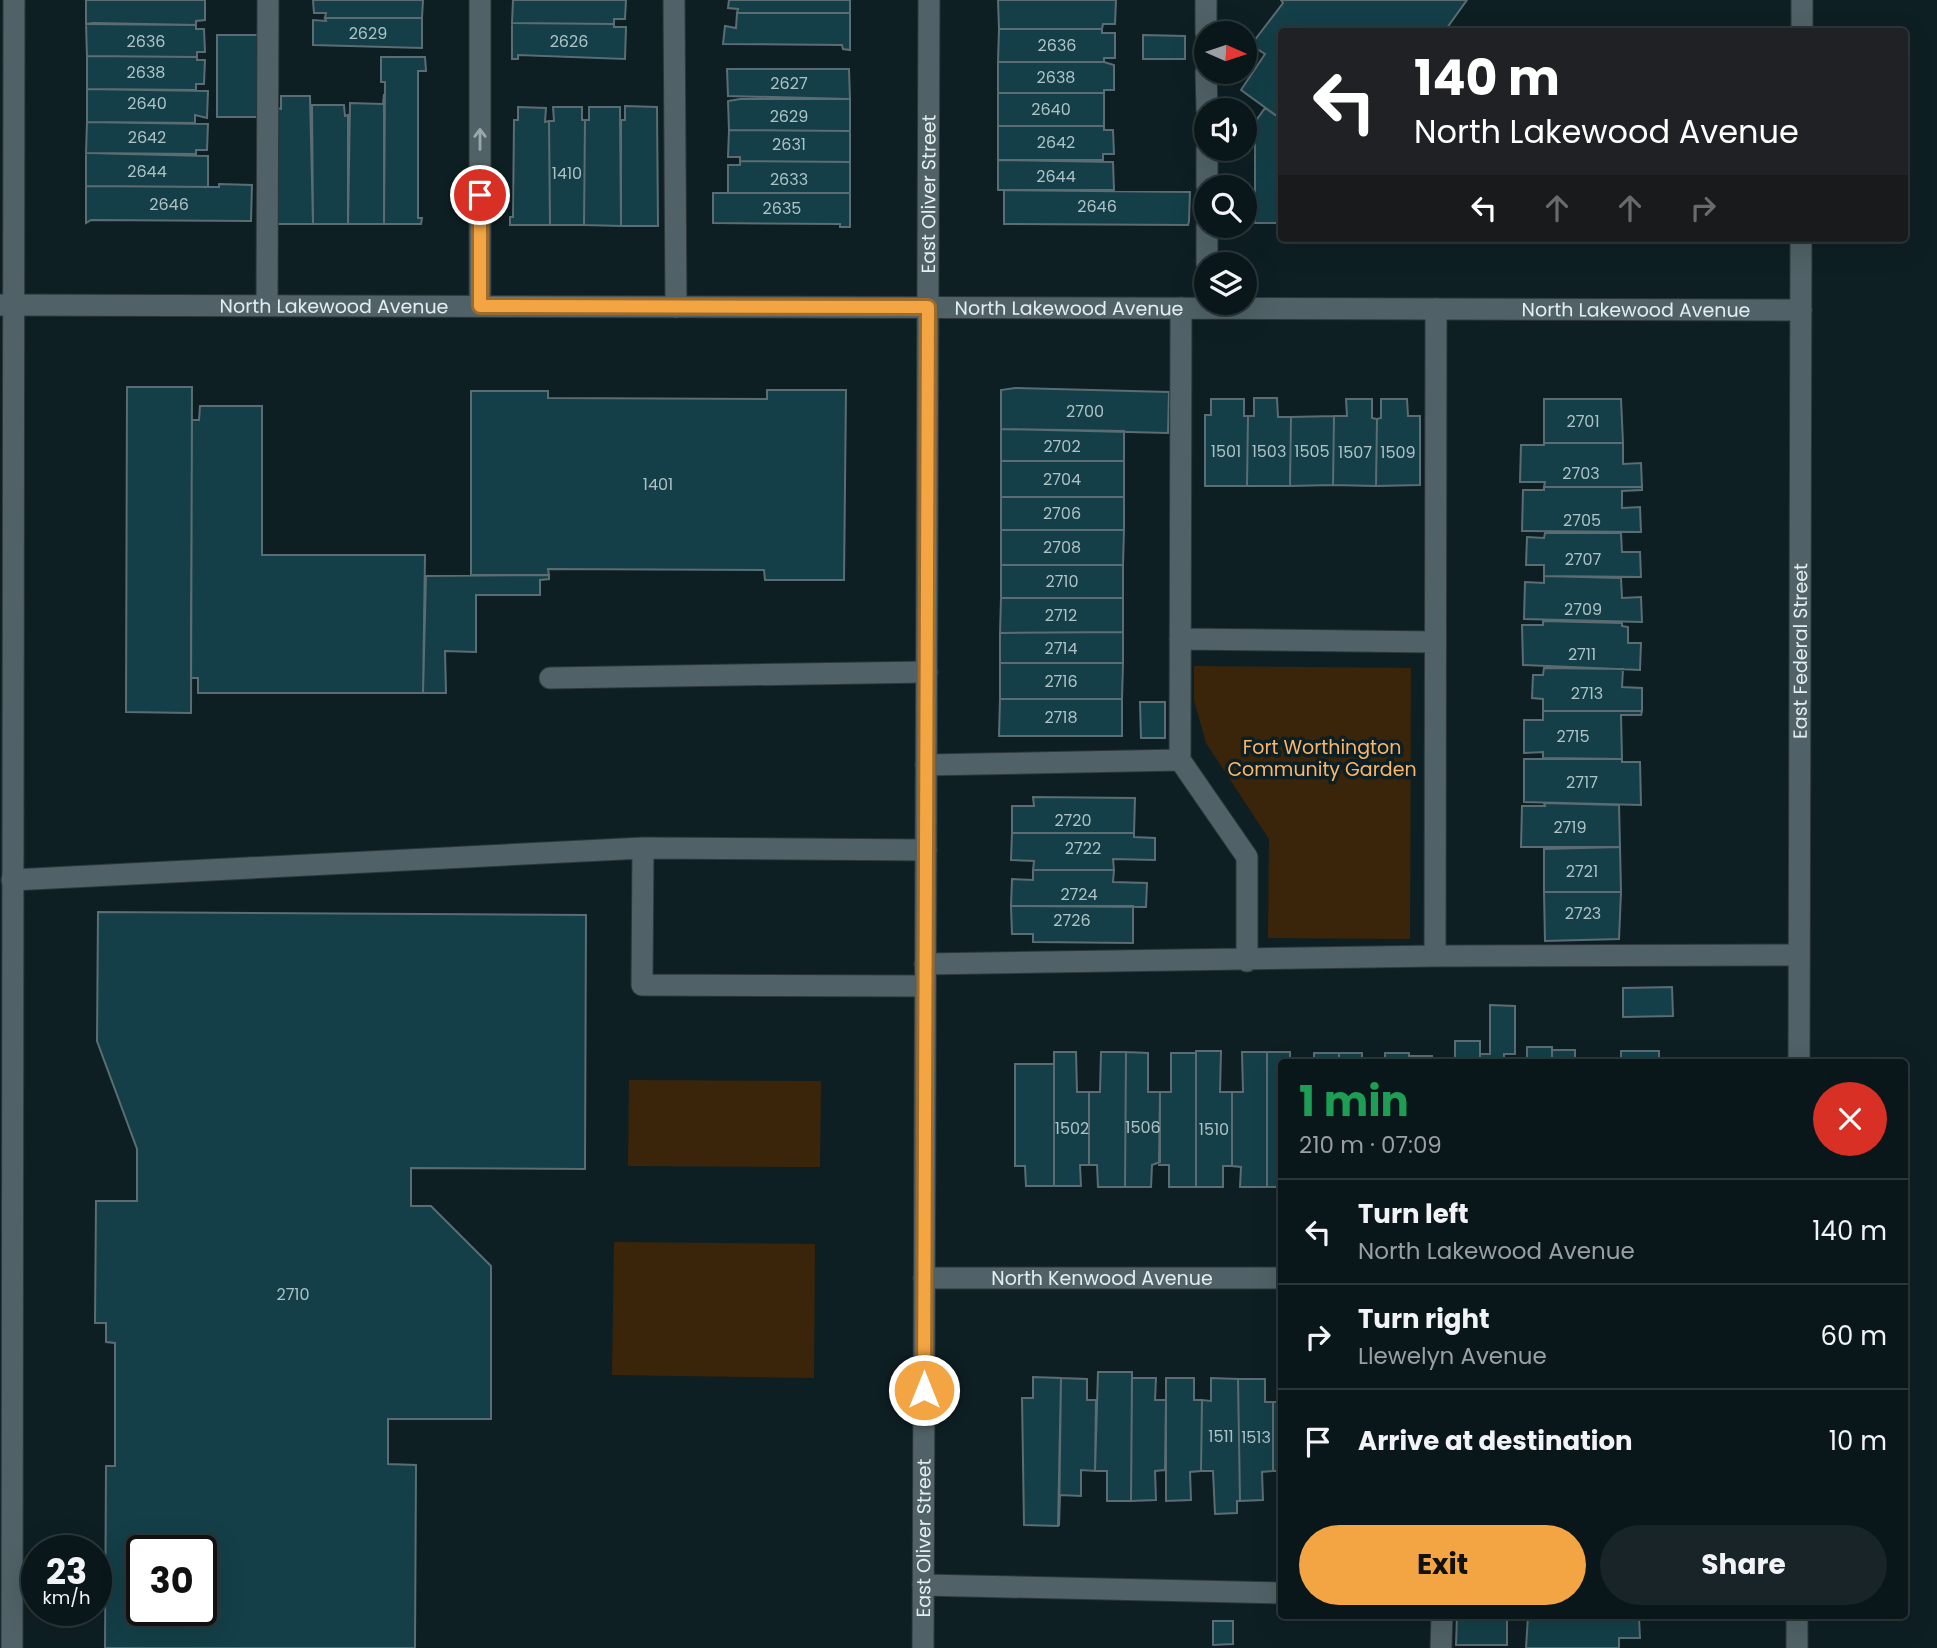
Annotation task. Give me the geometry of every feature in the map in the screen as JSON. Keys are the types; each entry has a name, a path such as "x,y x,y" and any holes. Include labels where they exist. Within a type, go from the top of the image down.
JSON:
{"street":[{"path":"12,1648 6,1573 6,934 12,880 6,305 7,41 14,0"},
{"path":"267,305 268,0"},
{"path":"480,0 480,306"},
{"path":"674,0 676,307"},
{"name":"East Oliver Street","path":"923,1648 929,0"},
{"path":"1206,0 1206,21"},
{"path":"1802,0 1802,28"},
{"name":"East Federal Street","path":"1799,1059 1801,242"},
{"name":"North Lakewood Avenue","path":"6,305 1194,306"},
{"name":"North Lakewood Avenue","path":"1257,306 1801,310"},
{"path":"1181,308 1180,760 1247,857 1247,961"},
{"path":"1435,956 1436,309"},
{"path":"1180,639 1435,642"},
{"path":"550,678 927,672"},
{"path":"926,765 1180,760"},
{"path":"12,880 643,848 926,850"},
{"path":"643,848 642,985 925,986"},
{"path":"925,964 1435,956 1799,955"},
{"name":"North Kenwood Avenue","path":"924,1278 1278,1278"},
{"path":"923,1585 1278,1593"},
{"path":"1441,1619 1441,1648"},
{"path":"1797,1619 1797,1648"}],"green space":[{"name":"Fort Worthington Community Garden","path":"1194,666 1411,668 1410,939 1268,938 1269,839 1206,743 1194,700"},
{"path":"629,1080 821,1081 820,1167 628,1166"},
{"path":"614,1242 815,1244 814,1378 612,1375"}],"building":[{"path":"86,0 205,0 205,20 196,21 196,25 86,24"},
{"path":"313,0 423,0 422,18 325,18 326,13 314,13"},
{"path":"513,0 626,0 625,19 614,19 614,24 512,23"},
{"path":"729,0 850,0 850,13 737,13 738,9 728,8"},
{"path":"998,0 1116,0 1115,24 1103,24 1102,29 999,29"},
{"path":"1281,0 1467,0 1447,28 1278,28 1278,117 1257,102 1257,98 1252,98 1241,90 1245,84 1257,84 1257,66 1265,54 1257,49 1257,37 1283,3"},
{"path":"737,13 850,13 850,50 843,49 842,45 723,44 725,26 736,28"},
{"path":"325,18 422,18 422,48 313,45 313,20 326,21"},
{"path":"512,23 614,24 614,27 626,27 625,59 518,55 518,59 512,59"},
{"path":"86,24 196,25 196,29 204,29 205,52 197,52 197,57 87,56"},
{"path":"999,29 1102,29 1102,33 1115,33 1115,58 1104,58 1104,62 998,62"},
{"path":"217,35 259,35 258,117 217,117"},
{"path":"1143,35 1185,36 1185,59 1143,59"},
{"path":"87,56 197,57 197,60 205,60 204,84 196,84 196,90 87,89"},
{"path":"381,57 425,57 426,71 418,71 418,218 422,218 421,224 384,224 385,82 381,82"},
{"path":"998,62 1104,62 1114,65 1114,90 1104,90 1104,93 998,93"},
{"path":"727,69 849,69 850,99 728,96"},
{"path":"87,89 208,91 207,118 195,115 195,123 87,122"},
{"path":"998,93 1104,93 1104,126 998,126"},
{"path":"384,94 384,224 348,224 350,103 383,104"},
{"path":"281,96 310,96 313,224 277,224 277,108 281,109"},
{"path":"850,99 850,131 729,130 728,101"},
{"path":"312,105 344,105 345,116 348,115 348,224 313,224"},
{"path":"625,106 657,107 658,226 621,226 621,120 625,120"},
{"path":"518,107 546,108 545,122 549,121 550,225 510,225 510,217 513,217 514,120 518,120"},
{"path":"553,107 582,107 582,120 585,120 584,225 550,225 549,121 554,121"},
{"path":"589,107 620,107 621,226 584,225 585,120 589,120"},
{"path":"1265,108 1278,117 1278,223 1257,223 1257,119"},
{"path":"87,122 208,124 207,150 196,150 196,154 86,153"},
{"path":"998,126 1104,126 1104,130 1113,130 1114,154 1103,154 1103,160 998,160"},
{"path":"729,130 850,131 850,162 740,161 740,157 728,157"},
{"path":"86,153 208,156 208,187 86,186"},
{"path":"998,160 1113,162 1114,190 998,190"},
{"path":"740,161 850,162 850,193 728,193 728,165 740,165"},
{"path":"219,184 252,185 251,221 91,220 86,223 86,186 219,187"},
{"path":"1004,190 1190,192 1189,221 1188,225 1004,224"},
{"path":"713,193 850,193 850,227 840,227 840,224 713,223"},
{"path":"127,387 192,387 191,713 126,712"},
{"path":"1015,388 1169,392 1168,433 1001,429 1001,390"},
{"path":"767,390 846,390 844,580 765,580 764,570 548,569 549,575 471,575 471,391 548,391 548,398 767,399"},
{"path":"1254,398 1277,398 1278,417 1291,417 1290,486 1247,486 1248,416 1254,416"},
{"path":"1211,399 1244,399 1244,416 1248,416 1247,486 1205,486 1205,415 1211,415"},
{"path":"1346,399 1372,399 1372,418 1377,419 1376,486 1333,485 1334,416 1347,416"},
{"path":"1381,399 1407,399 1408,416 1420,416 1420,485 1376,486 1377,419 1381,418"},
{"path":"1544,399 1621,399 1623,443 1544,443"},
{"path":"200,406 262,406 262,555 425,555 423,693 198,693 198,678 191,678 192,420 199,420"},
{"path":"1334,416 1333,485 1290,486 1291,417"},
{"path":"1001,429 1124,431 1124,461 1001,461"},
{"path":"1623,443 1623,464 1641,463 1642,487 1544,487 1545,482 1520,482 1521,445"},
{"path":"1001,461 1124,461 1124,497 1001,497"},
{"path":"1544,487 1642,487 1642,490 1622,491 1622,508 1640,507 1641,532 1522,531 1523,490 1544,490"},
{"path":"1001,497 1124,497 1124,530 1001,530"},
{"path":"1001,530 1124,530 1123,565 1001,565"},
{"path":"1545,533 1621,533 1622,552 1640,552 1641,577 1544,576 1544,565 1526,565 1527,537 1544,538"},
{"path":"1001,565 1123,565 1123,598 1001,598"},
{"path":"549,575 549,579 540,580 540,595 476,595 476,652 445,651 446,693 423,693 426,576"},
{"path":"1544,576 1621,578 1622,598 1641,597 1642,622 1524,619 1525,582 1544,583"},
{"path":"1001,598 1123,598 1123,632 1000,633"},
{"path":"1543,621 1622,623 1622,626 1628,627 1628,643 1641,643 1640,670 1523,665 1522,625 1543,625"},
{"path":"1123,632 1123,663 1000,663 1000,633"},
{"path":"1000,663 1123,663 1122,699 1000,699"},
{"path":"1544,668 1623,669 1622,687 1642,688 1642,711 1543,711 1543,699 1532,698 1533,675 1543,675"},
{"path":"1000,699 1122,699 1122,736 999,736"},
{"path":"1140,702 1165,702 1165,738 1141,738"},
{"path":"1543,711 1642,711 1641,715 1621,715 1622,759 1543,758 1543,752 1524,753 1524,720 1543,720"},
{"path":"1524,759 1622,759 1622,762 1640,762 1641,805 1524,802"},
{"path":"1033,797 1135,798 1134,833 1012,833 1012,806 1034,806"},
{"path":"1544,803 1619,805 1620,847 1521,847 1522,806 1545,806"},
{"path":"1012,833 1134,833 1134,837 1155,838 1155,860 1113,859 1114,870 1033,870 1034,861 1011,860"},
{"path":"1620,847 1621,892 1544,892 1544,849"},
{"path":"1033,870 1114,870 1113,882 1147,883 1146,907 1011,906 1012,879 1033,880"},
{"path":"1544,892 1621,892 1619,939 1545,941"},
{"path":"1011,906 1133,906 1133,943 1033,942 1033,934 1012,934"},
{"path":"98,912 586,915 585,1169 411,1168 411,1206 431,1206 491,1266 491,1419 388,1419 388,1464 416,1465 415,1648 105,1648 105,1626 112,1626 112,1535 106,1535 106,1466 115,1466 115,1343 106,1342 106,1323 95,1323 96,1201 137,1201 137,1149 97,1041"},
{"path":"1672,987 1673,1016 1623,1017 1623,988"},
{"path":"1490,1005 1515,1006 1515,1054 1504,1054 1504,1059 1480,1059 1480,1054 1490,1054"},
{"path":"1455,1041 1480,1041 1480,1059 1455,1059"},
{"path":"1527,1047 1552,1047 1552,1059 1527,1059"},
{"path":"1552,1050 1575,1050 1575,1059 1552,1059"},
{"path":"1196,1051 1221,1051 1220,1092 1232,1092 1232,1166 1223,1166 1223,1187 1196,1187"},
{"path":"1621,1051 1659,1051 1659,1059 1621,1059"},
{"path":"1054,1052 1076,1052 1077,1092 1089,1092 1089,1165 1080,1165 1081,1186 1054,1186"},
{"path":"1101,1052 1126,1052 1125,1187 1098,1187 1097,1165 1089,1165 1089,1092 1100,1092"},
{"path":"1126,1052 1148,1053 1148,1092 1160,1092 1160,1162 1152,1165 1151,1187 1125,1187"},
{"path":"1242,1052 1267,1052 1267,1187 1240,1187 1241,1167 1232,1166 1232,1092 1243,1092"},
{"path":"1267,1052 1290,1052 1290,1059 1278,1059 1278,1187 1267,1187"},
{"path":"1171,1053 1196,1053 1196,1187 1169,1187 1169,1165 1159,1165 1160,1092 1171,1092"},
{"path":"1314,1053 1339,1053 1339,1059 1314,1059"},
{"path":"1339,1053 1362,1053 1362,1059 1339,1059"},
{"path":"1385,1053 1409,1053 1409,1059 1385,1059"},
{"path":"1409,1056 1432,1056 1432,1059 1409,1059"},
{"path":"1015,1064 1054,1064 1054,1186 1026,1186 1025,1166 1015,1166"},
{"path":"1098,1372 1132,1372 1131,1501 1107,1501 1107,1471 1095,1471"},
{"path":"1033,1377 1061,1378 1058,1526 1024,1525 1022,1398 1033,1398"},
{"path":"1061,1378 1087,1379 1087,1400 1096,1400 1095,1471 1081,1470 1081,1496 1060,1495 1059,1526"},
{"path":"1132,1378 1156,1378 1155,1400 1166,1400 1165,1470 1155,1471 1156,1500 1131,1501"},
{"path":"1166,1378 1194,1378 1194,1400 1202,1400 1201,1471 1190,1472 1191,1500 1166,1501"},
{"path":"1211,1378 1238,1379 1240,1501 1237,1501 1237,1513 1215,1514 1213,1471 1201,1471 1202,1400 1211,1401"},
{"path":"1238,1379 1265,1379 1265,1402 1273,1402 1273,1471 1262,1472 1263,1500 1240,1501"},
{"path":"1273,1402 1278,1402 1278,1471 1273,1471"},
{"path":"1457,1619 1507,1619 1507,1645 1456,1645"},
{"path":"1528,1619 1639,1619 1640,1638 1619,1638 1619,1648 1526,1648"},
{"path":"1213,1621 1233,1621 1233,1644 1213,1645"}],"route":[{"path":"480,195 480,306 928,307 924,1390"}]}
